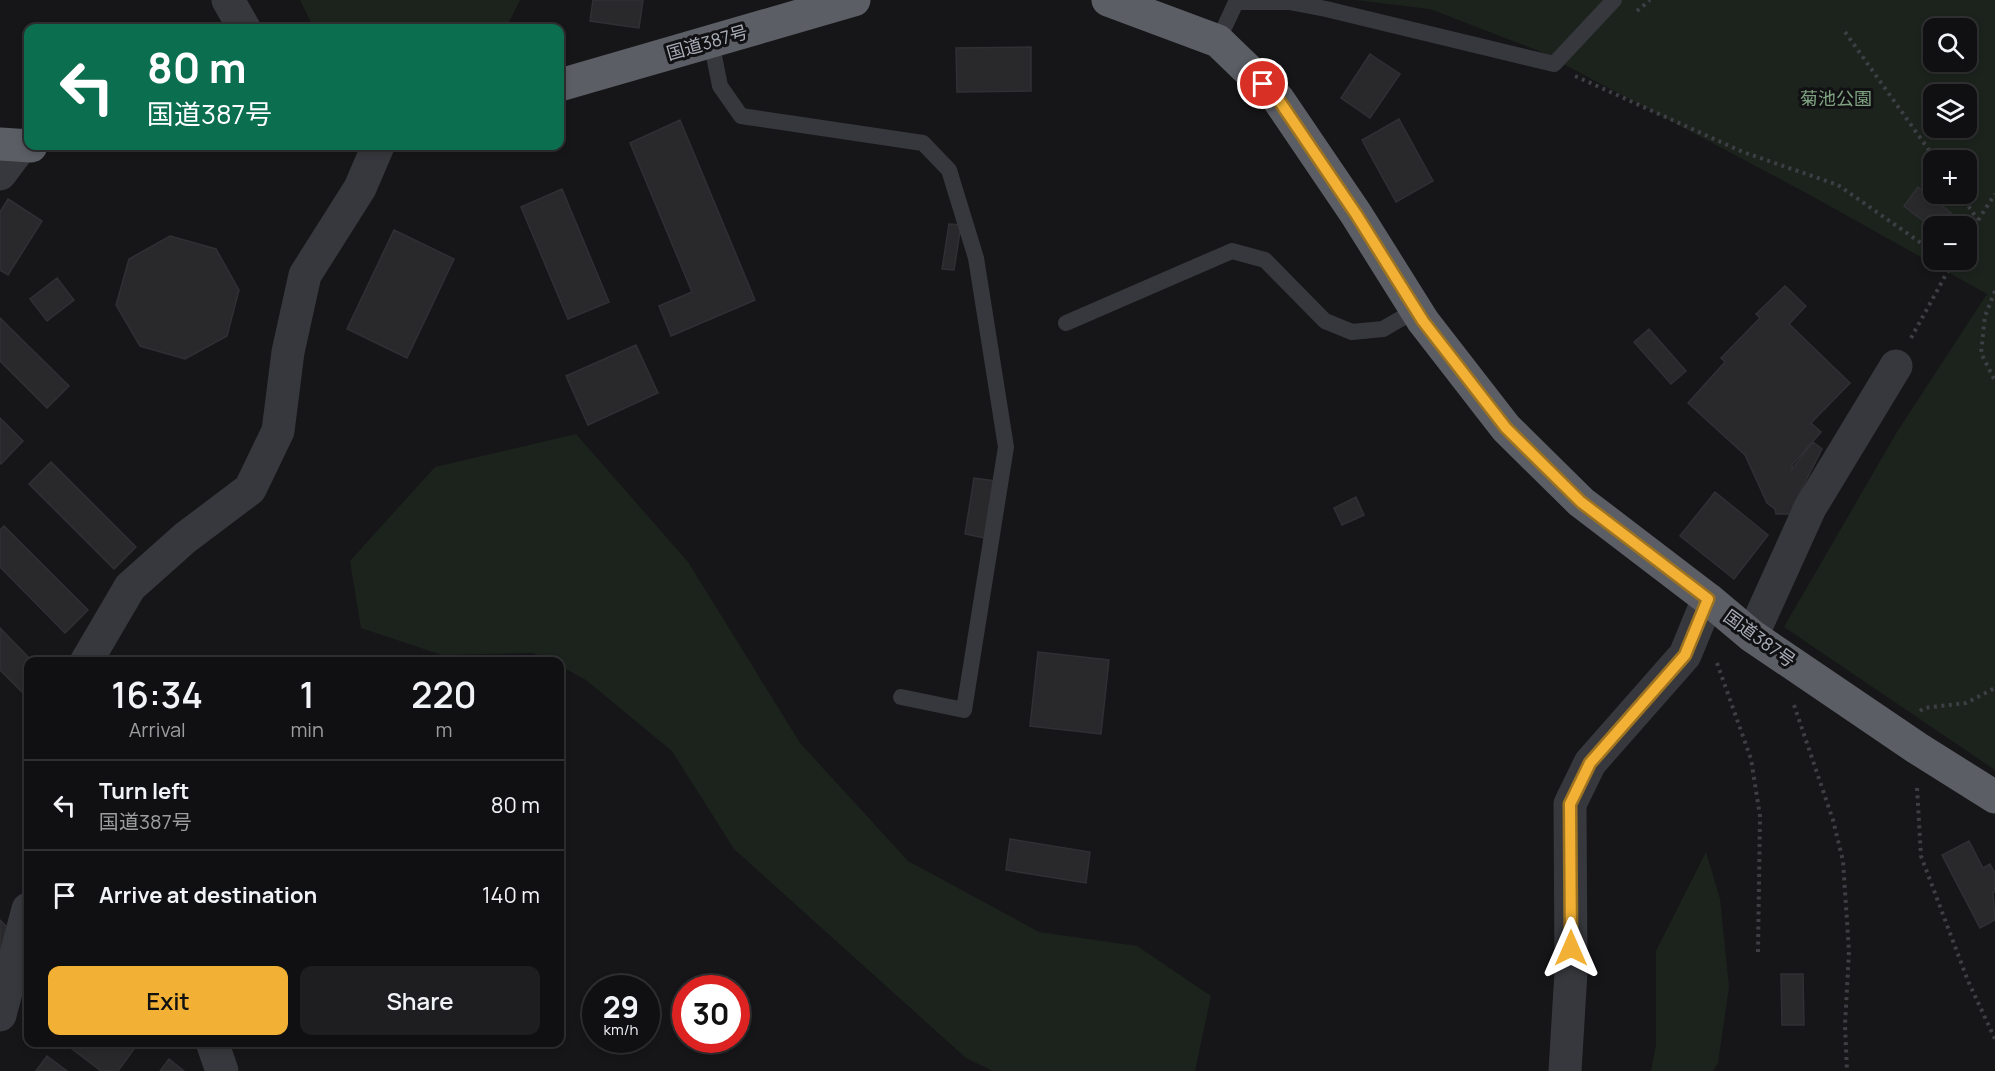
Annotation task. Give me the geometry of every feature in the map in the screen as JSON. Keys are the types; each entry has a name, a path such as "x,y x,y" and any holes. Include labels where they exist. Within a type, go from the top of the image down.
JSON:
{"highway":[{"name":"国道387号","path":"564,84 854,0"},
{"name":"国道387号","path":"1108,0 1218,41 1278,99 1356,214 1416,310 1506,428 1581,502 1708,599 1752,636 1917,748 1995,797"}],"street":[{"path":"228,0 242,24"},
{"path":"0,174 17,145"},
{"path":"89,657 130,587 185,538 250,489 278,431 288,352 304,275 360,188 376,150"},
{"path":"1752,636 1810,508 1896,366"},
{"path":"1565,1071 1571,972 1570,804 1590,763 1685,655 1708,599"},
{"path":"0,1015 24,924"},
{"path":"214,1047 222,1071"}],"lane":[{"path":"1218,41 1238,1 1289,2 1554,64 1614,0"},
{"path":"711,41 720,86 741,116 923,143 949,170 976,258 1006,447 964,710 901,697"},
{"path":"1066,323 1232,251 1265,260 1325,321 1352,332 1383,329 1416,310"}],"path":[{"path":"1845,32 1929,150"},
{"path":"1554,64 1566,72 1743,152 1838,185 1923,244"},
{"path":"1967,204 1978,220 1995,194"},
{"path":"1896,366 1948,270"},
{"path":"1995,291 1985,316 1981,352 1995,381"},
{"path":"1694,633 1712,649 1751,759 1760,816 1758,952"},
{"path":"1787,659 1794,706 1833,820 1843,861 1849,951 1845,1025 1847,1071"},
{"path":"1888,728 1924,708 1966,703 1995,688"},
{"path":"1917,748 1918,809 1922,856 1968,981 1995,1040"}],"green space":[{"path":"300,0 520,0 508,24 312,24"},
{"name":"菊池公園","path":"1355,0 1995,0 1995,770 1784,627 1897,432 1987,294 1944,270 1977,270 1977,216 1923,216 1923,258 1810,195 1539,51 1430,9"},
{"path":"576,434 688,562 800,743 908,861 1039,932 1137,946 1211,996 1195,1071 993,1071 966,1058 734,849 672,751 586,680 564,668 564,657 542,657 533,653 442,655 361,628 350,561 435,467"},
{"path":"1706,852 1720,899 1729,987 1718,1063 1713,1071 1651,1071 1656,1045 1656,951"}],"building":[{"path":"593,0 643,0 639,28 590,21"},
{"path":"1031,47 1031,91 957,92 956,48"},
{"path":"1370,54 1400,74 1370,118 1341,98"},
{"path":"1399,119 1433,181 1396,202 1362,140"},
{"path":"680,120 755,300 671,336 659,306 692,292 630,143"},
{"path":"1918,187 1923,191 1923,204 1940,204 1951,213 1949,216 1923,216 1923,221 1904,206"},
{"path":"562,189 609,302 568,319 521,207"},
{"path":"8,199 42,221 8,275 0,270 0,212"},
{"path":"949,224 961,225 954,270 942,269"},
{"path":"394,230 454,259 407,358 347,329"},
{"path":"170,236 216,249 239,290 227,336 185,359 140,346 116,305 129,259"},
{"path":"57,278 74,300 47,321 30,299"},
{"path":"1785,286 1806,306 1789,324 1850,383 1811,423 1821,432 1792,465 1792,469 1813,442 1822,449 1793,506 1793,514 1776,514 1775,509 1767,503 1745,455 1688,403 1725,362 1721,358 1760,318 1756,314"},
{"path":"0,318 69,386 47,408 0,361"},
{"path":"1649,329 1686,371 1671,384 1634,342"},
{"path":"636,345 658,393 588,425 566,376"},
{"path":"0,418 23,441 1,464 0,463"},
{"path":"51,462 136,547 114,569 29,484"},
{"path":"974,478 995,481 985,538 965,534"},
{"path":"1715,492 1768,535 1734,579 1680,536"},
{"path":"1356,497 1364,515 1342,525 1334,508"},
{"path":"4,526 88,610 65,633 0,567 0,530"},
{"path":"0,628 28,657 24,657 24,694 0,670"},
{"path":"1038,652 1109,660 1101,734 1030,726"},
{"path":"1010,839 1090,852 1086,883 1006,870"},
{"path":"1969,841 1983,868 1990,864 1995,873 1995,892 1993,892 1995,920 1980,928 1942,855"},
{"path":"0,920 17,937 0,954"},
{"path":"1781,974 1803,974 1804,1025 1782,1025"},
{"path":"70,1047 135,1047 118,1071 101,1071"},
{"path":"47,1056 67,1071 36,1071"},
{"path":"169,1059 184,1071 160,1071"}],"route":[{"path":"1263,84 1278,99 1356,214 1423,321 1506,428 1581,502 1708,599 1685,655 1590,763 1570,804 1571,948"}]}
